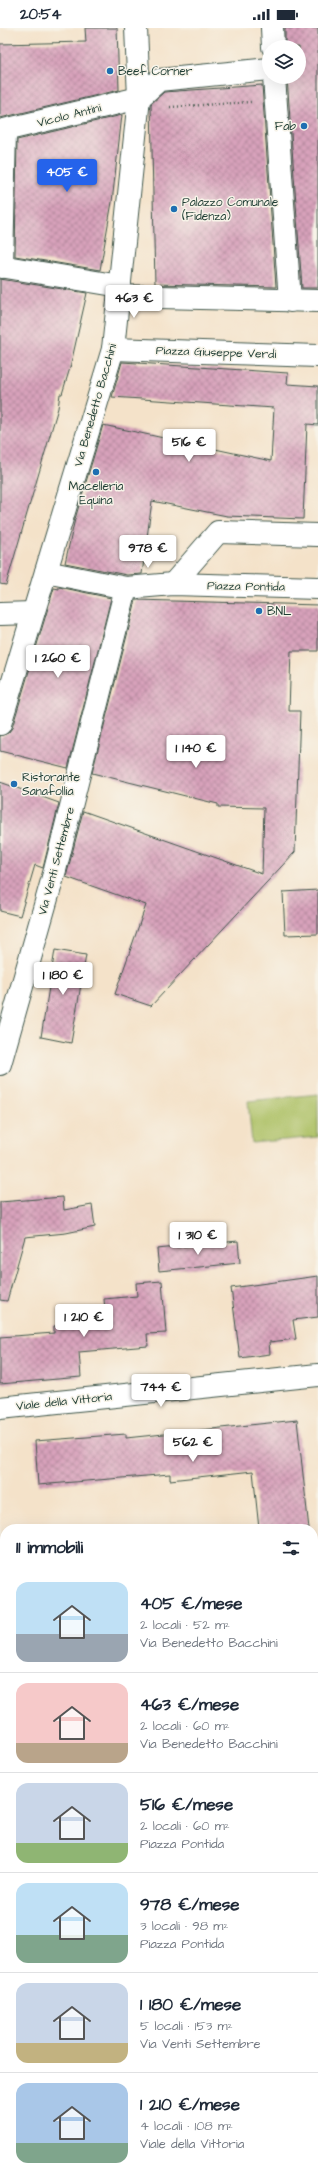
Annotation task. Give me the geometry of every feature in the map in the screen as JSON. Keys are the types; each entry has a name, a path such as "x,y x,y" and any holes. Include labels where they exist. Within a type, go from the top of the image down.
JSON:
{"street":[{"name":"Via Benedetto Bacchini","path":"0,724 113,349 138,104 136,28"},
{"path":"272,28 273,40"},
{"path":"138,104 159,80 262,70"},
{"path":"274,84 290,301"},
{"name":"Vicolo Antini","path":"3,131 138,104"},
{"path":"3,131 1,266 120,291 290,301 318,301"},
{"name":"Piazza Giuseppe Verdi","path":"113,349 318,356"},
{"path":"173,584 218,532 318,535"},
{"name":"Piazza Pontida","path":"46,572 126,588 173,584 318,588"},
{"name":"Via Venti Settembre","path":"0,1064 55,870 126,588"},
{"path":"0,614 33,613"},
{"name":"Viale della Vittoria","path":"0,1408 318,1375"}],"path":[{"path":"138,104 265,102 276,106"}],"green space":[{"path":"318,1094 318,1137 252,1143 248,1101"}],"building":[{"path":"85,28 117,28 119,90 0,118 0,44 86,42"},
{"path":"285,28 318,28 318,288 302,288 287,84 306,84 306,40 285,40"},
{"name":"Palazzo Comunale (Fidenza)","path":"262,85 276,287 155,284 151,104 164,92"},
{"path":"122,115 112,202 100,270 15,256 17,140"},
{"path":"0,279 87,293 70,368 62,394 60,394 58,408 6,585 0,584"},
{"path":"122,362 288,373 287,384 318,386 318,425 307,424 303,519 227,516 152,501 142,574 127,575 65,563 75,519 103,425 271,461 274,408 112,397"},
{"path":"59,587 111,598 68,768 0,751 0,736 8,733 12,728 54,588 59,589"},
{"path":"136,600 318,605 318,651 291,651 289,711 300,711 295,852 151,1006 115,994 146,905 66,877 83,811 262,874 264,808 218,807 218,804 92,773"},
{"path":"0,782 59,803 43,868 35,865 20,916 0,911"},
{"path":"318,890 318,934 285,935 283,892"},
{"path":"55,950 86,955 71,1043 41,1037"},
{"path":"63,1197 64,1210 92,1205 95,1227 66,1233 25,1237 7,1301 0,1300 0,1202"},
{"path":"238,1241 240,1263 159,1271 157,1249"},
{"path":"318,1276 318,1317 293,1320 296,1339 269,1342 270,1354 240,1358 231,1288"},
{"path":"162,1281 166,1333 147,1334 148,1346 79,1352 81,1377 0,1384 0,1337 54,1333 54,1326 106,1320 104,1299 137,1296 136,1283"},
{"path":"297,1420 308,1524 258,1524 253,1471 170,1480 170,1474 38,1485 35,1441 126,1434 126,1438"}],"place":[{"name":"Beef Corner","path":"110,71"},
{"name":"Fab","path":"304,126"},
{"name":"Palazzo Comunale (Fidenza)","path":"174,209"},
{"name":"Macelleria Equina","path":"96,472"},
{"name":"BNL","path":"259,611"},
{"name":"Ristorante Sanafollia","path":"14,784"}]}
